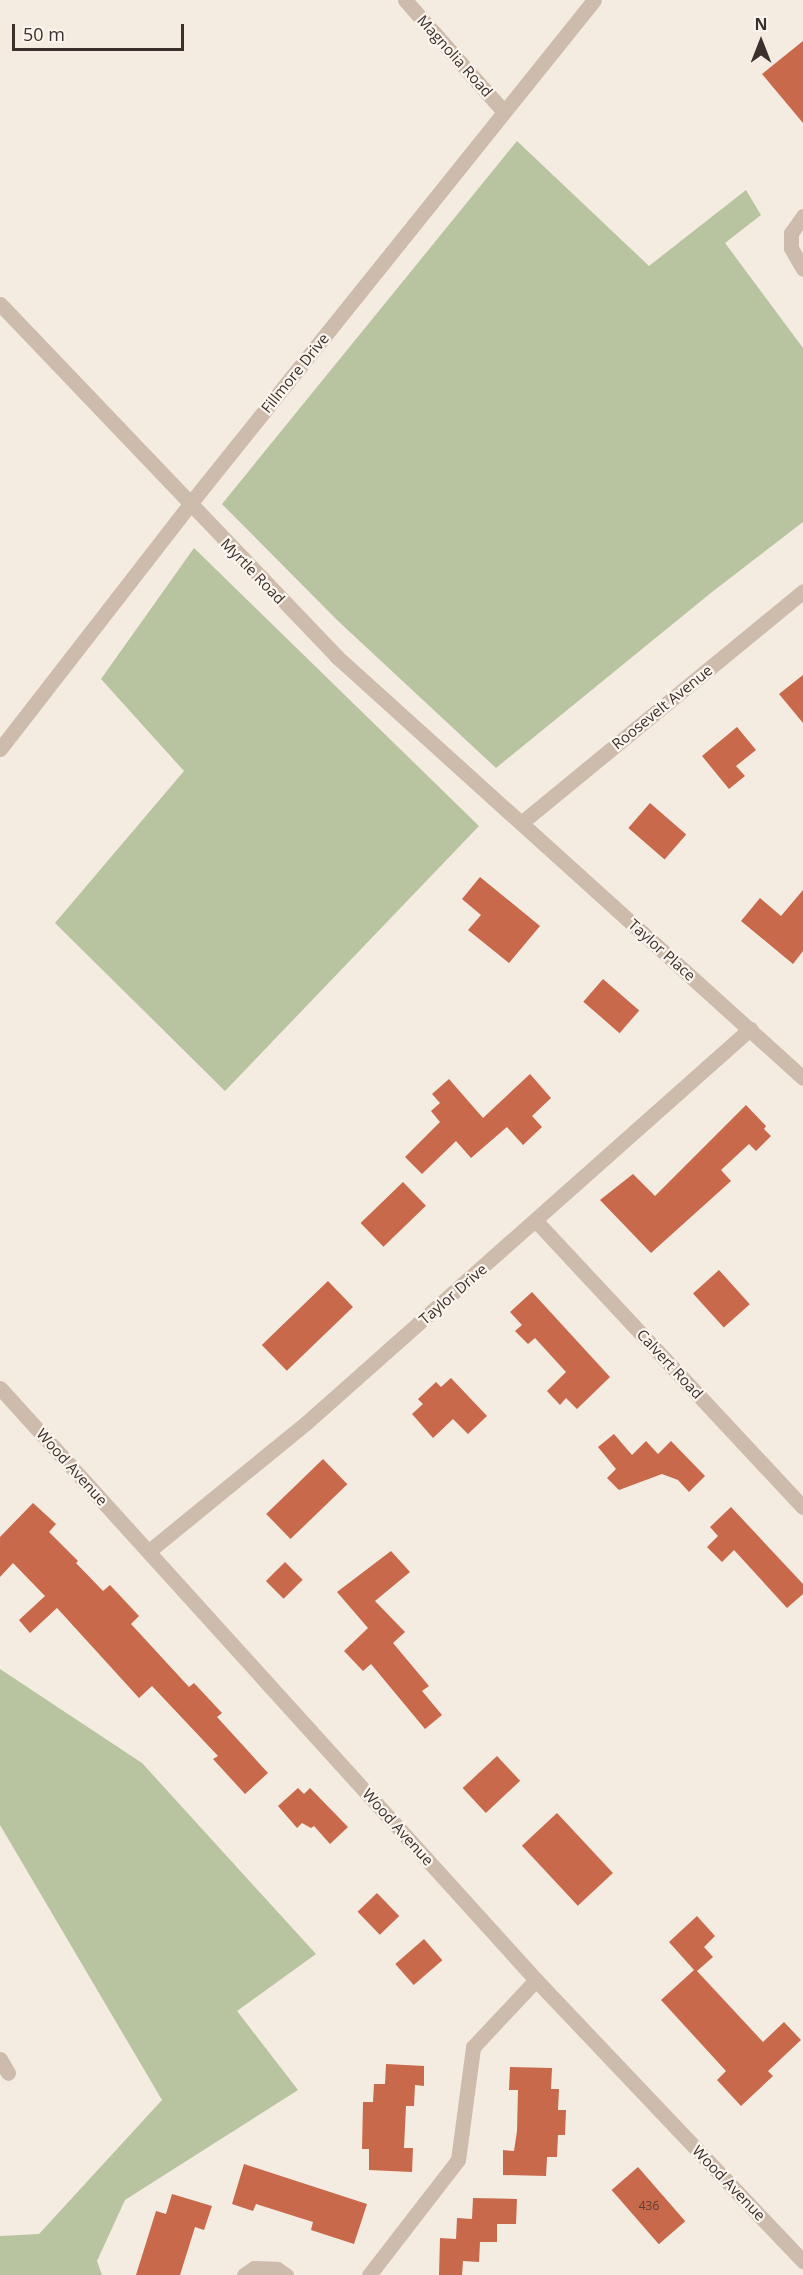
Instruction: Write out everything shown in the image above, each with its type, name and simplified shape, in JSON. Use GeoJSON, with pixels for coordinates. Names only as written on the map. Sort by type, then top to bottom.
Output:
{"type":"FeatureCollection","features":[{"type":"Feature","properties":{"kind":"street","name":"Magnolia Road"},"geometry":{"type":"LineString","coordinates":[[405,0],[504,112]]}},
{"type":"Feature","properties":{"kind":"street","name":"Fillmore Drive"},"geometry":{"type":"LineString","coordinates":[[0,749],[189,505],[594,0]]}},
{"type":"Feature","properties":{"kind":"street"},"geometry":{"type":"LineString","coordinates":[[803,216],[791,233],[791,248],[803,269]]}},
{"type":"Feature","properties":{"kind":"street","name":"Myrtle Road"},"geometry":{"type":"LineString","coordinates":[[0,304],[189,505],[336,656],[521,823]]}},
{"type":"Feature","properties":{"kind":"street","name":"Roosevelt Avenue"},"geometry":{"type":"LineString","coordinates":[[521,823],[803,591]]}},
{"type":"Feature","properties":{"kind":"street","name":"Taylor Place"},"geometry":{"type":"LineString","coordinates":[[521,823],[803,1078]]}},
{"type":"Feature","properties":{"kind":"street","name":"Taylor Drive"},"geometry":{"type":"LineString","coordinates":[[149,1551],[306,1423],[750,1029]]}},
{"type":"Feature","properties":{"kind":"street","name":"Calvert Road"},"geometry":{"type":"LineString","coordinates":[[536,1221],[803,1507]]}},
{"type":"Feature","properties":{"kind":"street","name":"Wood Avenue"},"geometry":{"type":"LineString","coordinates":[[0,1388],[536,1980],[803,2261]]}},
{"type":"Feature","properties":{"kind":"street"},"geometry":{"type":"LineString","coordinates":[[369,2275],[458,2160],[473,2047],[536,1980]]}},
{"type":"Feature","properties":{"kind":"street"},"geometry":{"type":"LineString","coordinates":[[0,2059],[8,2073]]}},
{"type":"Feature","properties":{"kind":"street"},"geometry":{"type":"LineString","coordinates":[[244,2275],[254,2268],[277,2269],[286,2275]]}},
{"type":"Feature","properties":{"kind":"green space"},"geometry":{"type":"Polygon","coordinates":[[[517,141],[649,266],[746,190],[761,215],[725,243],[803,348],[803,522],[712,592],[496,768],[337,620],[222,504],[517,141]]]}},
{"type":"Feature","properties":{"kind":"green space"},"geometry":{"type":"Polygon","coordinates":[[[194,548],[479,826],[225,1091],[55,923],[184,771],[101,679],[194,548]]]}},
{"type":"Feature","properties":{"kind":"green space"},"geometry":{"type":"Polygon","coordinates":[[[0,1669],[142,1763],[316,1954],[237,2011],[298,2090],[125,2200],[97,2261],[102,2275],[0,2275],[0,2236],[39,2234],[162,2100],[0,1825],[0,1669]]]}},
{"type":"Feature","properties":{"kind":"building"},"geometry":{"type":"Polygon","coordinates":[[[803,41],[803,123],[762,74],[803,41]]]}},
{"type":"Feature","properties":{"kind":"building"},"geometry":{"type":"Polygon","coordinates":[[[803,675],[803,723],[779,694],[803,675]]]}},
{"type":"Feature","properties":{"kind":"building"},"geometry":{"type":"Polygon","coordinates":[[[737,727],[756,750],[736,766],[745,776],[729,789],[702,756],[737,727]]]}},
{"type":"Feature","properties":{"kind":"building"},"geometry":{"type":"Polygon","coordinates":[[[650,803],[686,834],[665,859],[628,828],[650,803]]]}},
{"type":"Feature","properties":{"kind":"building"},"geometry":{"type":"Polygon","coordinates":[[[480,877],[540,926],[509,963],[468,930],[481,915],[462,899],[480,877]]]}},
{"type":"Feature","properties":{"kind":"building"},"geometry":{"type":"Polygon","coordinates":[[[803,890],[803,951],[793,964],[741,921],[760,898],[781,916],[803,890]]]}},
{"type":"Feature","properties":{"kind":"building"},"geometry":{"type":"Polygon","coordinates":[[[603,979],[639,1010],[620,1033],[583,1002],[603,979]]]}},
{"type":"Feature","properties":{"kind":"building"},"geometry":{"type":"Polygon","coordinates":[[[530,1074],[551,1098],[532,1116],[542,1127],[523,1145],[507,1127],[471,1158],[456,1141],[422,1174],[405,1157],[440,1122],[431,1111],[440,1103],[432,1094],[449,1079],[483,1118],[530,1074]]]}},
{"type":"Feature","properties":{"kind":"building"},"geometry":{"type":"Polygon","coordinates":[[[746,1105],[766,1126],[764,1129],[771,1136],[756,1151],[749,1144],[721,1170],[731,1181],[651,1253],[600,1200],[633,1174],[655,1196],[746,1105]]]}},
{"type":"Feature","properties":{"kind":"building"},"geometry":{"type":"Polygon","coordinates":[[[403,1182],[426,1206],[383,1247],[361,1223],[403,1182]]]}},
{"type":"Feature","properties":{"kind":"building"},"geometry":{"type":"Polygon","coordinates":[[[719,1270],[750,1304],[724,1328],[693,1293],[719,1270]]]}},
{"type":"Feature","properties":{"kind":"building"},"geometry":{"type":"Polygon","coordinates":[[[328,1281],[353,1307],[287,1371],[262,1345],[328,1281]]]}},
{"type":"Feature","properties":{"kind":"building"},"geometry":{"type":"Polygon","coordinates":[[[532,1292],[610,1377],[577,1409],[566,1398],[560,1405],[547,1391],[566,1372],[535,1338],[528,1344],[515,1331],[522,1325],[510,1312],[532,1292]]]}},
{"type":"Feature","properties":{"kind":"building"},"geometry":{"type":"Polygon","coordinates":[[[451,1378],[487,1416],[468,1434],[453,1419],[433,1438],[412,1414],[423,1404],[418,1399],[436,1382],[441,1387],[451,1378]]]}},
{"type":"Feature","properties":{"kind":"building"},"geometry":{"type":"Polygon","coordinates":[[[614,1434],[632,1455],[646,1441],[658,1454],[671,1441],[705,1476],[689,1492],[678,1480],[662,1474],[619,1490],[607,1478],[616,1469],[598,1447],[614,1434]]]}},
{"type":"Feature","properties":{"kind":"building"},"geometry":{"type":"Polygon","coordinates":[[[323,1459],[347,1484],[290,1539],[266,1514],[323,1459]]]}},
{"type":"Feature","properties":{"kind":"building"},"geometry":{"type":"Polygon","coordinates":[[[33,1503],[56,1524],[49,1532],[78,1561],[76,1563],[103,1591],[110,1585],[139,1616],[131,1624],[189,1687],[194,1683],[222,1713],[217,1717],[268,1773],[245,1794],[213,1759],[218,1756],[152,1686],[139,1698],[57,1608],[30,1633],[19,1620],[45,1596],[13,1563],[0,1577],[0,1537],[33,1503]]]}},
{"type":"Feature","properties":{"kind":"building"},"geometry":{"type":"Polygon","coordinates":[[[731,1507],[803,1584],[803,1594],[787,1608],[734,1550],[722,1562],[707,1547],[718,1536],[710,1527],[731,1507]]]}},
{"type":"Feature","properties":{"kind":"building"},"geometry":{"type":"Polygon","coordinates":[[[391,1551],[410,1572],[375,1601],[405,1632],[393,1643],[429,1686],[422,1691],[442,1715],[425,1729],[371,1664],[363,1671],[344,1651],[368,1628],[337,1592],[391,1551]]]}},
{"type":"Feature","properties":{"kind":"building"},"geometry":{"type":"Polygon","coordinates":[[[285,1562],[303,1580],[284,1599],[266,1581],[285,1562]]]}},
{"type":"Feature","properties":{"kind":"building"},"geometry":{"type":"Polygon","coordinates":[[[497,1756],[520,1781],[486,1813],[463,1788],[497,1756]]]}},
{"type":"Feature","properties":{"kind":"building"},"geometry":{"type":"Polygon","coordinates":[[[298,1788],[304,1794],[310,1788],[348,1827],[330,1844],[314,1826],[311,1828],[302,1823],[297,1828],[278,1806],[298,1788]]]}},
{"type":"Feature","properties":{"kind":"building"},"geometry":{"type":"Polygon","coordinates":[[[557,1813],[613,1873],[578,1906],[522,1846],[557,1813]]]}},
{"type":"Feature","properties":{"kind":"building"},"geometry":{"type":"Polygon","coordinates":[[[377,1893],[399,1916],[380,1935],[358,1912],[377,1893]]]}},
{"type":"Feature","properties":{"kind":"building"},"geometry":{"type":"Polygon","coordinates":[[[697,1916],[715,1936],[704,1947],[713,1957],[697,1971],[763,2042],[784,2022],[801,2040],[768,2071],[773,2076],[741,2106],[717,2080],[726,2071],[661,2000],[694,1970],[669,1942],[697,1916]]]}},
{"type":"Feature","properties":{"kind":"building"},"geometry":{"type":"Polygon","coordinates":[[[424,1939],[442,1960],[414,1985],[395,1964],[424,1939]]]}},
{"type":"Feature","properties":{"kind":"building"},"geometry":{"type":"Polygon","coordinates":[[[386,2064],[424,2066],[424,2086],[415,2085],[414,2106],[406,2106],[404,2148],[413,2148],[412,2172],[369,2170],[369,2149],[362,2149],[363,2102],[373,2102],[374,2084],[385,2084],[386,2064]]]}},
{"type":"Feature","properties":{"kind":"building"},"geometry":{"type":"Polygon","coordinates":[[[510,2067],[552,2068],[551,2089],[559,2089],[558,2110],[566,2110],[565,2135],[558,2135],[557,2157],[547,2157],[546,2176],[503,2175],[503,2150],[514,2151],[517,2131],[518,2090],[509,2090],[510,2067]]]}},
{"type":"Feature","properties":{"kind":"building"},"geometry":{"type":"Polygon","coordinates":[[[244,2164],[367,2204],[354,2244],[311,2230],[313,2222],[256,2204],[253,2211],[232,2204],[244,2164]]]}},
{"type":"Feature","properties":{"kind":"building"},"geometry":{"type":"Polygon","coordinates":[[[638,2167],[685,2221],[659,2244],[612,2190],[638,2167]]]}},
{"type":"Feature","properties":{"kind":"building"},"geometry":{"type":"Polygon","coordinates":[[[172,2194],[212,2206],[204,2230],[195,2227],[180,2275],[136,2275],[156,2211],[166,2214],[172,2194]]]}},
{"type":"Feature","properties":{"kind":"building"},"geometry":{"type":"Polygon","coordinates":[[[473,2198],[517,2199],[516,2224],[497,2224],[497,2242],[480,2242],[479,2262],[463,2261],[462,2275],[439,2275],[440,2238],[456,2239],[457,2218],[472,2219],[473,2198]]]}}]}
